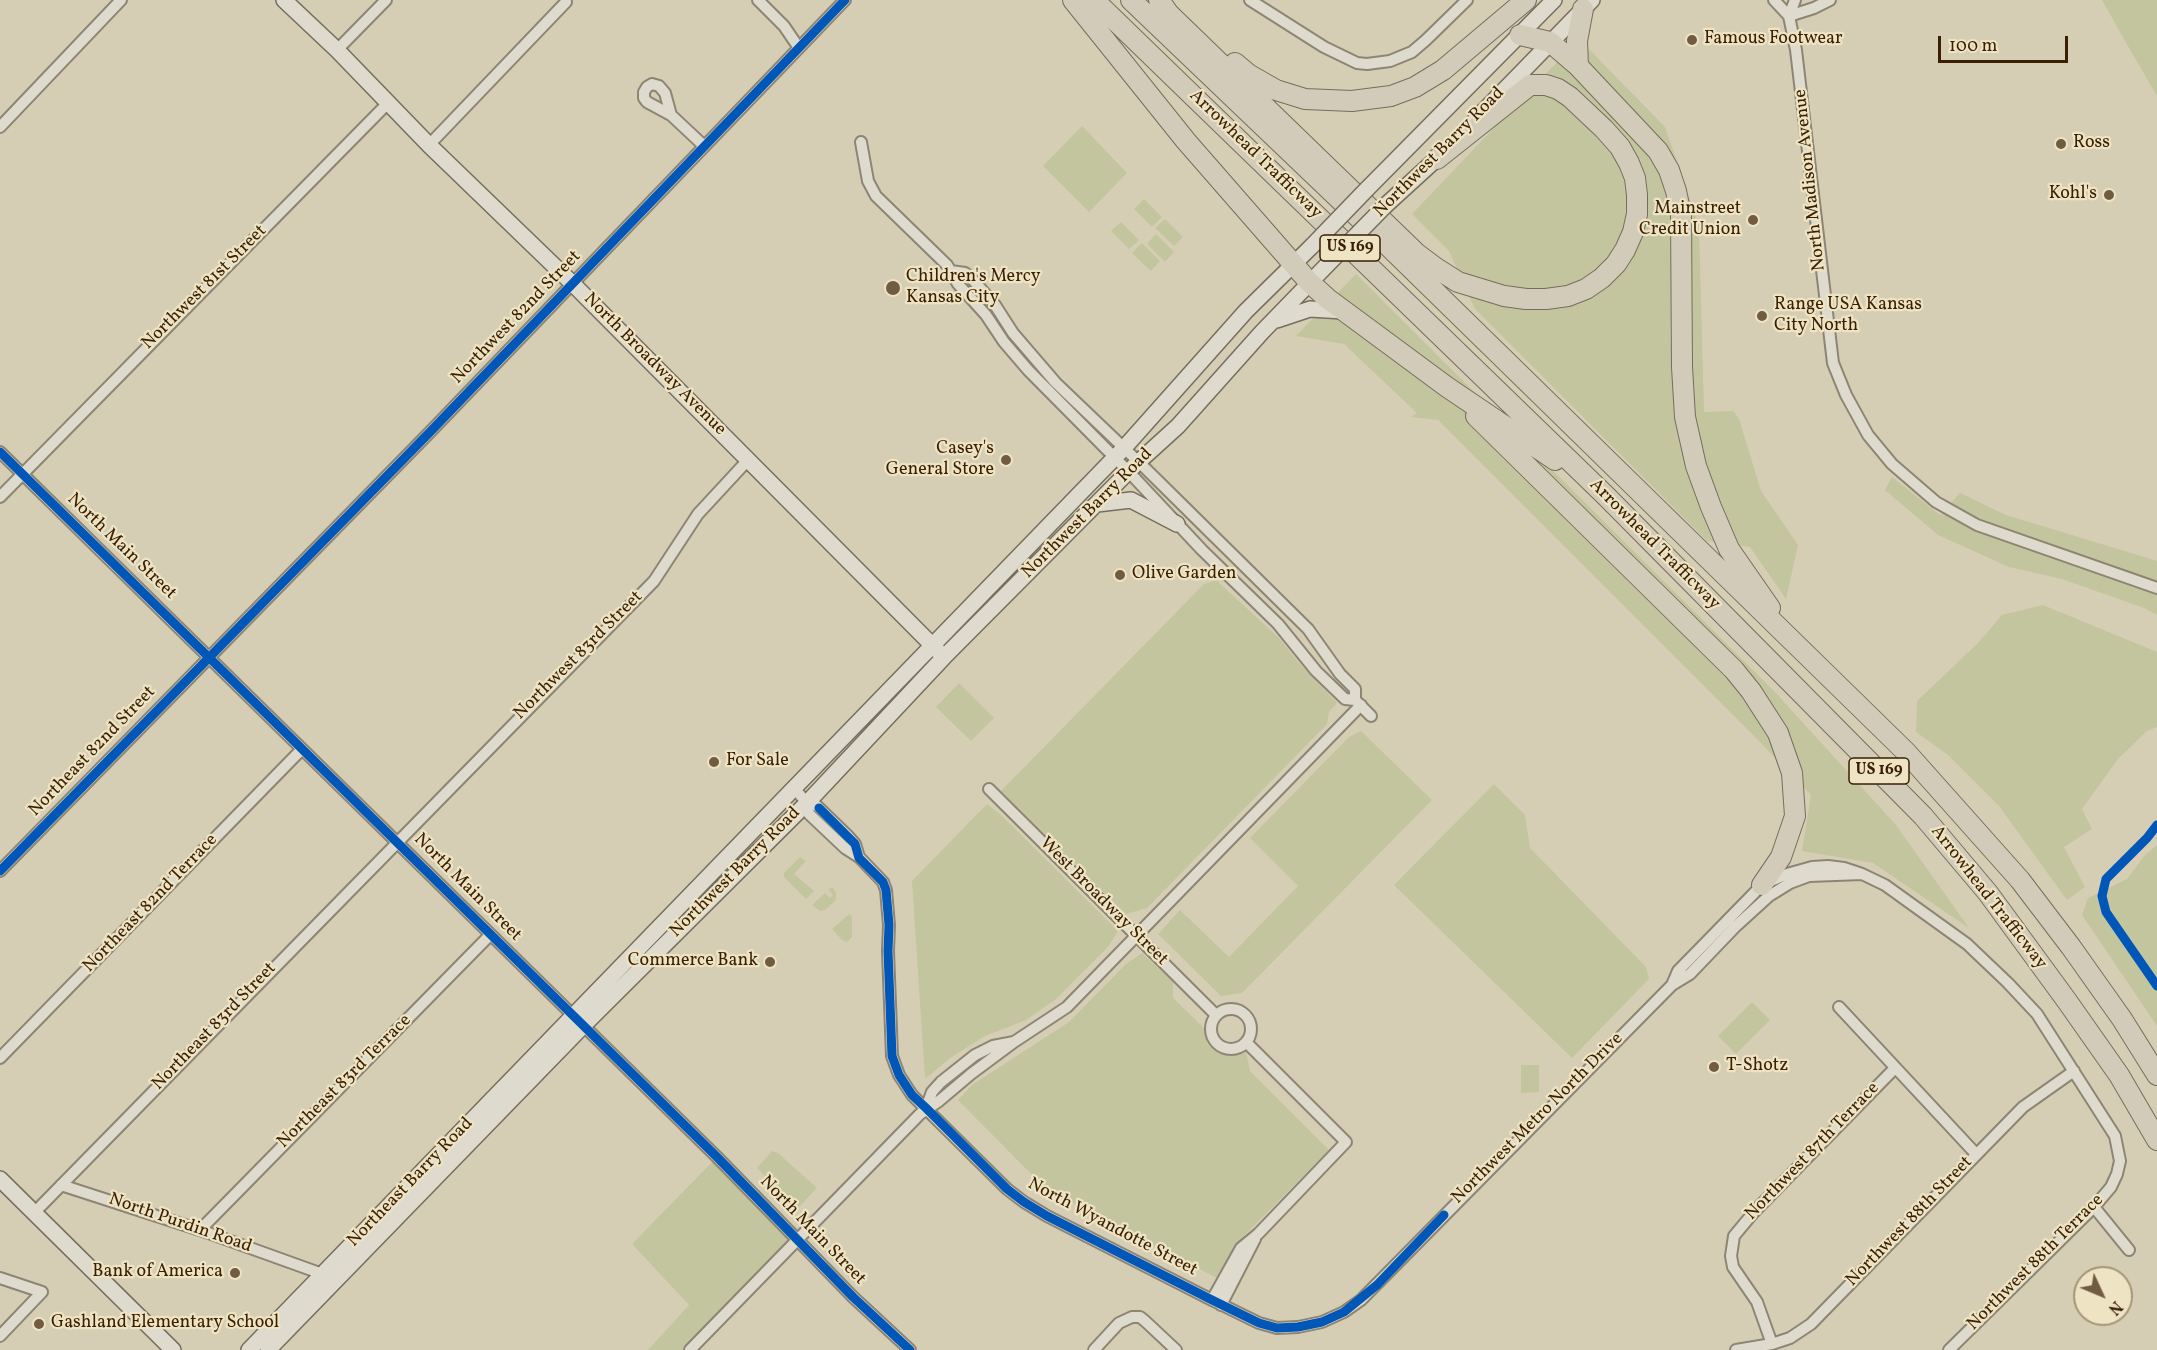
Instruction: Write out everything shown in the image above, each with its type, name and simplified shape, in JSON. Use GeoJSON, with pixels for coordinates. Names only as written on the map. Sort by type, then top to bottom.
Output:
{"type":"FeatureCollection","features":[{"type":"Feature","properties":{"kind":"highway"},"geometry":{"type":"LineString","coordinates":[[1073,0],[1186,141],[1309,282],[1344,311],[1447,387],[1497,418],[1606,496]]}},
{"type":"Feature","properties":{"kind":"highway","name":"Arrowhead Trafficway"},"geometry":{"type":"LineString","coordinates":[[1094,0],[1606,496],[1923,816],[1988,893],[2060,992],[2119,1075],[2157,1140]]}},
{"type":"Feature","properties":{"kind":"highway","name":"Arrowhead Trafficway"},"geometry":{"type":"LineString","coordinates":[[1131,0],[1906,752],[2020,880],[2122,1019],[2157,1075]]}},
{"type":"Feature","properties":{"kind":"highway"},"geometry":{"type":"LineString","coordinates":[[1160,1],[1174,9],[1248,74],[1276,90],[1305,99],[1327,101],[1374,99],[1391,96],[1415,87],[1443,70],[1526,0]]}},
{"type":"Feature","properties":{"kind":"highway"},"geometry":{"type":"LineString","coordinates":[[1160,1],[1169,14],[1416,252],[1458,282],[1504,296],[1526,299],[1568,296],[1586,289],[1602,278],[1616,264],[1633,232],[1637,214],[1637,195],[1635,178],[1629,163],[1620,147],[1604,129],[1570,97],[1558,89],[1546,85],[1530,85],[1437,159]]}},
{"type":"Feature","properties":{"kind":"highway"},"geometry":{"type":"LineString","coordinates":[[1578,66],[1576,42],[1588,4]]}},
{"type":"Feature","properties":{"kind":"highway"},"geometry":{"type":"LineString","coordinates":[[1520,35],[1550,42],[1578,66],[1658,151],[1669,170],[1681,215],[1682,367],[1685,417],[1695,466],[1729,549],[1798,647]]}},
{"type":"Feature","properties":{"kind":"highway"},"geometry":{"type":"LineString","coordinates":[[1447,387],[1734,670],[1751,691],[1778,733],[1792,772],[1795,816],[1790,836],[1765,890]]}},
{"type":"Feature","properties":{"kind":"main road","name":"North Broadway Avenue"},"geometry":{"type":"LineString","coordinates":[[284,0],[573,284],[944,657]]}},
{"type":"Feature","properties":{"kind":"main road","name":"Northwest Barry Road"},"geometry":{"type":"LineString","coordinates":[[578,1021],[794,788],[932,646],[1125,460],[1254,303],[1554,0]]}},
{"type":"Feature","properties":{"kind":"main road","name":"Northwest Barry Road"},"geometry":{"type":"LineString","coordinates":[[578,1021],[807,802],[944,657],[1097,504],[1125,460],[1178,426],[1309,282],[1386,205],[1437,159],[1588,4]]}},
{"type":"Feature","properties":{"kind":"main road"},"geometry":{"type":"LineString","coordinates":[[1271,322],[1298,311],[1310,309],[1344,311]]}},
{"type":"Feature","properties":{"kind":"main road"},"geometry":{"type":"LineString","coordinates":[[1063,539],[1071,521],[1125,460]]}},
{"type":"Feature","properties":{"kind":"main road"},"geometry":{"type":"LineString","coordinates":[[1097,504],[1131,500],[1177,524]]}},
{"type":"Feature","properties":{"kind":"main road","name":"Northeast Barry Road"},"geometry":{"type":"LineString","coordinates":[[249,1350],[312,1294],[578,1021]]}},
{"type":"Feature","properties":{"kind":"main road"},"geometry":{"type":"LineString","coordinates":[[0,1179],[173,1350]]}},
{"type":"Feature","properties":{"kind":"main road","name":"Northeast Barry Road"},"geometry":{"type":"LineString","coordinates":[[268,1350],[312,1294]]}},
{"type":"Feature","properties":{"kind":"street"},"geometry":{"type":"LineString","coordinates":[[0,127],[122,0]]}},
{"type":"Feature","properties":{"kind":"street"},"geometry":{"type":"LineString","coordinates":[[337,50],[386,0]]}},
{"type":"Feature","properties":{"kind":"street"},"geometry":{"type":"LineString","coordinates":[[758,0],[784,26],[799,48]]}},
{"type":"Feature","properties":{"kind":"street","name":"Northwest 82nd Street"},"geometry":{"type":"LineString","coordinates":[[209,656],[573,284],[703,145],[844,0]]}},
{"type":"Feature","properties":{"kind":"street"},"geometry":{"type":"LineString","coordinates":[[1250,0],[1324,47],[1357,63],[1367,64],[1390,61],[1412,52],[1467,0]]}},
{"type":"Feature","properties":{"kind":"street"},"geometry":{"type":"LineString","coordinates":[[1774,0],[1789,16]]}},
{"type":"Feature","properties":{"kind":"street"},"geometry":{"type":"LineString","coordinates":[[1789,16],[1795,0]]}},
{"type":"Feature","properties":{"kind":"street"},"geometry":{"type":"LineString","coordinates":[[1789,16],[1830,0]]}},
{"type":"Feature","properties":{"kind":"street"},"geometry":{"type":"LineString","coordinates":[[429,145],[566,2]]}},
{"type":"Feature","properties":{"kind":"street","name":"North Madison Avenue"},"geometry":{"type":"LineString","coordinates":[[1789,16],[1796,50],[1833,363],[1846,395],[1868,435],[1892,464],[1936,502],[1977,525],[2157,588]]}},
{"type":"Feature","properties":{"kind":"street","name":"Northwest 81st Street"},"geometry":{"type":"LineString","coordinates":[[0,497],[388,103]]}},
{"type":"Feature","properties":{"kind":"street"},"geometry":{"type":"LineString","coordinates":[[671,115],[703,145]]}},
{"type":"Feature","properties":{"kind":"street"},"geometry":{"type":"LineString","coordinates":[[861,142],[867,181],[876,196],[951,271],[965,273],[975,281],[1039,365],[1125,460],[1177,524],[1278,624],[1345,699],[1358,703],[1371,716]]}},
{"type":"Feature","properties":{"kind":"street","name":"North Main Street"},"geometry":{"type":"LineString","coordinates":[[0,452],[578,1021],[797,1238],[853,1297],[910,1350]]}},
{"type":"Feature","properties":{"kind":"street","name":"Northwest 83rd Street"},"geometry":{"type":"LineString","coordinates":[[396,841],[654,581],[698,514],[748,460]]}},
{"type":"Feature","properties":{"kind":"street"},"geometry":{"type":"LineString","coordinates":[[1125,460],[1226,547],[1308,629],[1340,674],[1355,689],[1358,703]]}},
{"type":"Feature","properties":{"kind":"street","name":"Northeast 82nd Street"},"geometry":{"type":"LineString","coordinates":[[0,871],[209,656]]}},
{"type":"Feature","properties":{"kind":"street"},"geometry":{"type":"LineString","coordinates":[[690,1350],[926,1108],[939,1101],[970,1074],[1014,1042],[1067,1008],[1358,703]]}},
{"type":"Feature","properties":{"kind":"street","name":"Northeast 82nd Terrace"},"geometry":{"type":"LineString","coordinates":[[0,1058],[302,749]]}},
{"type":"Feature","properties":{"kind":"street","name":"North Wyandotte Street"},"geometry":{"type":"LineString","coordinates":[[794,788],[807,802],[809,814],[845,848],[859,856],[883,882],[886,890],[889,925],[892,1056],[898,1075],[912,1095],[1007,1189],[1047,1216],[1259,1323],[1277,1328],[1322,1322]]}},
{"type":"Feature","properties":{"kind":"street","name":"West Broadway Street"},"geometry":{"type":"LineString","coordinates":[[989,789],[1216,1015]]}},
{"type":"Feature","properties":{"kind":"street","name":"Northeast 83rd Street"},"geometry":{"type":"LineString","coordinates":[[33,1214],[396,841]]}},
{"type":"Feature","properties":{"kind":"street"},"geometry":{"type":"LineString","coordinates":[[1765,890],[1787,874],[1812,867],[1844,868],[1885,885],[1967,944],[2008,983],[2037,1014],[2074,1071]]}},
{"type":"Feature","properties":{"kind":"street","name":"Northwest Metro North Drive"},"geometry":{"type":"LineString","coordinates":[[1322,1322],[1344,1312],[1377,1285],[1672,985],[1678,971],[1765,890]]}},
{"type":"Feature","properties":{"kind":"street","name":"Northeast 83rd Terrace"},"geometry":{"type":"LineString","coordinates":[[200,1230],[490,935]]}},
{"type":"Feature","properties":{"kind":"street"},"geometry":{"type":"LineString","coordinates":[[1839,1007],[1976,1154]]}},
{"type":"Feature","properties":{"kind":"street"},"geometry":{"type":"LineString","coordinates":[[1228,1009],[1238,1010],[1245,1015],[1251,1026],[1246,1042],[1232,1049],[1217,1044],[1211,1030],[1216,1015],[1228,1009]]}},
{"type":"Feature","properties":{"kind":"street"},"geometry":{"type":"LineString","coordinates":[[1217,1302],[1241,1248],[1258,1234],[1346,1142],[1246,1042]]}},
{"type":"Feature","properties":{"kind":"street","name":"Northwest 87th Terrace"},"geometry":{"type":"LineString","coordinates":[[1772,1344],[1757,1302],[1733,1267],[1731,1246],[1739,1228],[1895,1068]]}},
{"type":"Feature","properties":{"kind":"street","name":"Northwest 88th Street"},"geometry":{"type":"LineString","coordinates":[[1736,1350],[1772,1344],[1790,1338],[1811,1324],[2023,1107],[2074,1071]]}},
{"type":"Feature","properties":{"kind":"street","name":"Northwest 88th Terrace"},"geometry":{"type":"LineString","coordinates":[[1949,1350],[2094,1207],[2111,1186],[2117,1174],[2120,1161],[2115,1136],[2074,1071]]}},
{"type":"Feature","properties":{"kind":"street","name":"North Purdin Road"},"geometry":{"type":"LineString","coordinates":[[61,1185],[200,1230],[329,1276]]}},
{"type":"Feature","properties":{"kind":"street"},"geometry":{"type":"LineString","coordinates":[[2094,1207],[2129,1250]]}},
{"type":"Feature","properties":{"kind":"street"},"geometry":{"type":"LineString","coordinates":[[298,1265],[312,1294]]}},
{"type":"Feature","properties":{"kind":"street"},"geometry":{"type":"LineString","coordinates":[[0,1278],[42,1292],[0,1336]]}},
{"type":"Feature","properties":{"kind":"street"},"geometry":{"type":"LineString","coordinates":[[1094,1350],[1119,1323],[1132,1317],[1140,1317],[1176,1350]]}},
{"type":"Feature","properties":{"kind":"green space"},"geometry":{"type":"Polygon","coordinates":[[[2102,0],[2157,0],[2157,96],[2125,41],[2102,0]]]}},
{"type":"Feature","properties":{"kind":"green space"},"geometry":{"type":"Polygon","coordinates":[[[1579,39],[1665,127],[1699,226],[1704,412],[1733,411],[1739,419],[1761,491],[1798,545],[1786,599],[1750,547],[1707,541],[1475,309],[1449,251],[1412,214],[1579,39]]]}},
{"type":"Feature","properties":{"kind":"green space"},"geometry":{"type":"Polygon","coordinates":[[[1082,126],[1127,173],[1089,212],[1043,166],[1082,126]]]}},
{"type":"Feature","properties":{"kind":"green space"},"geometry":{"type":"Polygon","coordinates":[[[1144,199],[1162,217],[1152,227],[1134,209],[1144,199]]]}},
{"type":"Feature","properties":{"kind":"green space"},"geometry":{"type":"Polygon","coordinates":[[[1165,219],[1183,237],[1174,246],[1155,228],[1165,219]]]}},
{"type":"Feature","properties":{"kind":"green space"},"geometry":{"type":"Polygon","coordinates":[[[1121,222],[1139,240],[1129,249],[1111,231],[1121,222]]]}},
{"type":"Feature","properties":{"kind":"green space"},"geometry":{"type":"Polygon","coordinates":[[[1156,234],[1174,252],[1165,262],[1147,244],[1156,234]]]}},
{"type":"Feature","properties":{"kind":"green space"},"geometry":{"type":"Polygon","coordinates":[[[1142,243],[1160,261],[1151,271],[1132,253],[1142,243]]]}},
{"type":"Feature","properties":{"kind":"green space"},"geometry":{"type":"Polygon","coordinates":[[[1356,274],[1774,691],[1896,825],[1969,928],[1873,863],[1802,851],[1811,795],[1759,741],[1438,420],[1411,417],[1417,413],[1344,344],[1296,336],[1356,274]]]}},
{"type":"Feature","properties":{"kind":"green space"},"geometry":{"type":"Polygon","coordinates":[[[1892,477],[1940,515],[1960,493],[2006,515],[2157,561],[2157,615],[2144,608],[2062,579],[2009,567],[1938,535],[1885,490],[1892,477]]]}},
{"type":"Feature","properties":{"kind":"green space"},"geometry":{"type":"Polygon","coordinates":[[[1216,580],[1279,638],[1298,662],[1337,703],[1329,712],[1327,724],[1147,908],[1126,914],[1001,791],[1204,584],[1216,580]]]}},
{"type":"Feature","properties":{"kind":"green space"},"geometry":{"type":"Polygon","coordinates":[[[2043,605],[2157,652],[2157,727],[2147,731],[2118,759],[2082,809],[2092,829],[2064,847],[2085,887],[2067,900],[1999,806],[1948,755],[1916,732],[1917,701],[1978,643],[2002,615],[2043,605]]]}},
{"type":"Feature","properties":{"kind":"green space"},"geometry":{"type":"Polygon","coordinates":[[[959,683],[994,718],[971,741],[936,707],[959,683]]]}},
{"type":"Feature","properties":{"kind":"green space"},"geometry":{"type":"Polygon","coordinates":[[[1361,731],[1432,800],[1242,993],[1221,996],[1158,934],[1180,910],[1229,957],[1298,886],[1250,838],[1349,737],[1361,731]]]}},
{"type":"Feature","properties":{"kind":"green space"},"geometry":{"type":"Polygon","coordinates":[[[1494,784],[1525,815],[1530,848],[1646,967],[1649,979],[1572,1058],[1394,885],[1494,784]]]}},
{"type":"Feature","properties":{"kind":"green space"},"geometry":{"type":"Polygon","coordinates":[[[987,804],[1001,815],[1118,931],[1108,947],[1056,999],[1026,1020],[985,1036],[950,1058],[925,1079],[912,881],[987,804]]]}},
{"type":"Feature","properties":{"kind":"green space"},"geometry":{"type":"Polygon","coordinates":[[[2157,845],[2157,1026],[2082,915],[2088,898],[2127,879],[2145,855],[2157,845]]]}},
{"type":"Feature","properties":{"kind":"green space"},"geometry":{"type":"Polygon","coordinates":[[[800,857],[806,861],[794,874],[814,891],[806,899],[784,877],[784,873],[800,857]]]}},
{"type":"Feature","properties":{"kind":"green space"},"geometry":{"type":"Polygon","coordinates":[[[832,887],[836,892],[836,900],[825,910],[820,911],[812,905],[825,893],[830,898],[833,895],[828,890],[832,887]]]}},
{"type":"Feature","properties":{"kind":"green space"},"geometry":{"type":"Polygon","coordinates":[[[849,914],[852,916],[852,937],[847,942],[832,929],[849,914]]]}},
{"type":"Feature","properties":{"kind":"green space"},"geometry":{"type":"Polygon","coordinates":[[[1142,953],[1173,982],[1173,998],[1204,1028],[1208,1045],[1226,1055],[1246,1052],[1250,1071],[1329,1150],[1241,1239],[1217,1278],[1044,1187],[958,1100],[972,1085],[1069,1022],[1126,964],[1142,953]]]}},
{"type":"Feature","properties":{"kind":"green space"},"geometry":{"type":"Polygon","coordinates":[[[1752,1002],[1770,1020],[1736,1054],[1718,1036],[1752,1002]]]}},
{"type":"Feature","properties":{"kind":"green space"},"geometry":{"type":"Polygon","coordinates":[[[1521,1065],[1539,1065],[1539,1092],[1521,1093],[1521,1065]]]}},
{"type":"Feature","properties":{"kind":"green space"},"geometry":{"type":"Polygon","coordinates":[[[772,1151],[778,1153],[817,1188],[798,1208],[757,1168],[772,1151]]]}},
{"type":"Feature","properties":{"kind":"green space"},"geometry":{"type":"Polygon","coordinates":[[[717,1157],[797,1238],[689,1350],[648,1350],[689,1305],[632,1244],[717,1157]]]}},
{"type":"Feature","properties":{"kind":"cycle path"},"geometry":{"type":"LineString","coordinates":[[0,871],[431,431],[845,0]]}},
{"type":"Feature","properties":{"kind":"cycle path"},"geometry":{"type":"LineString","coordinates":[[0,452],[717,1157],[853,1297],[910,1350]]}},
{"type":"Feature","properties":{"kind":"cycle path"},"geometry":{"type":"LineString","coordinates":[[819,808],[855,844],[859,858],[883,882],[886,890],[892,1056],[899,1075],[912,1095],[1007,1189],[1024,1202],[1212,1300],[1259,1323],[1277,1328],[1322,1322],[1344,1312],[1377,1285],[1444,1215]]}},
{"type":"Feature","properties":{"kind":"cycle path"},"geometry":{"type":"LineString","coordinates":[[2157,825],[2106,879],[2102,896],[2106,912],[2157,986]]}},
{"type":"Feature","properties":{"kind":"place","name":"Famous Footwear"},"geometry":{"type":"Point","coordinates":[1692,40]}},
{"type":"Feature","properties":{"kind":"place","name":"Ross"},"geometry":{"type":"Point","coordinates":[2061,144]}},
{"type":"Feature","properties":{"kind":"place","name":"Kohl's"},"geometry":{"type":"Point","coordinates":[2109,195]}},
{"type":"Feature","properties":{"kind":"place","name":"Mainstreet Credit Union"},"geometry":{"type":"Point","coordinates":[1753,220]}},
{"type":"Feature","properties":{"kind":"place","name":"Children's Mercy Kansas City"},"geometry":{"type":"Point","coordinates":[893,288]}},
{"type":"Feature","properties":{"kind":"place","name":"Range USA Kansas City North"},"geometry":{"type":"Point","coordinates":[1762,316]}},
{"type":"Feature","properties":{"kind":"place","name":"Casey's General Store"},"geometry":{"type":"Point","coordinates":[1006,460]}},
{"type":"Feature","properties":{"kind":"place","name":"Olive Garden"},"geometry":{"type":"Point","coordinates":[1120,575]}},
{"type":"Feature","properties":{"kind":"place","name":"For Sale"},"geometry":{"type":"Point","coordinates":[714,762]}},
{"type":"Feature","properties":{"kind":"place","name":"Commerce Bank"},"geometry":{"type":"Point","coordinates":[770,962]}},
{"type":"Feature","properties":{"kind":"place","name":"T-Shotz"},"geometry":{"type":"Point","coordinates":[1714,1067]}},
{"type":"Feature","properties":{"kind":"place","name":"Bank of America"},"geometry":{"type":"Point","coordinates":[235,1273]}},
{"type":"Feature","properties":{"kind":"place","name":"Gashland Elementary School"},"geometry":{"type":"Point","coordinates":[39,1324]}}]}
